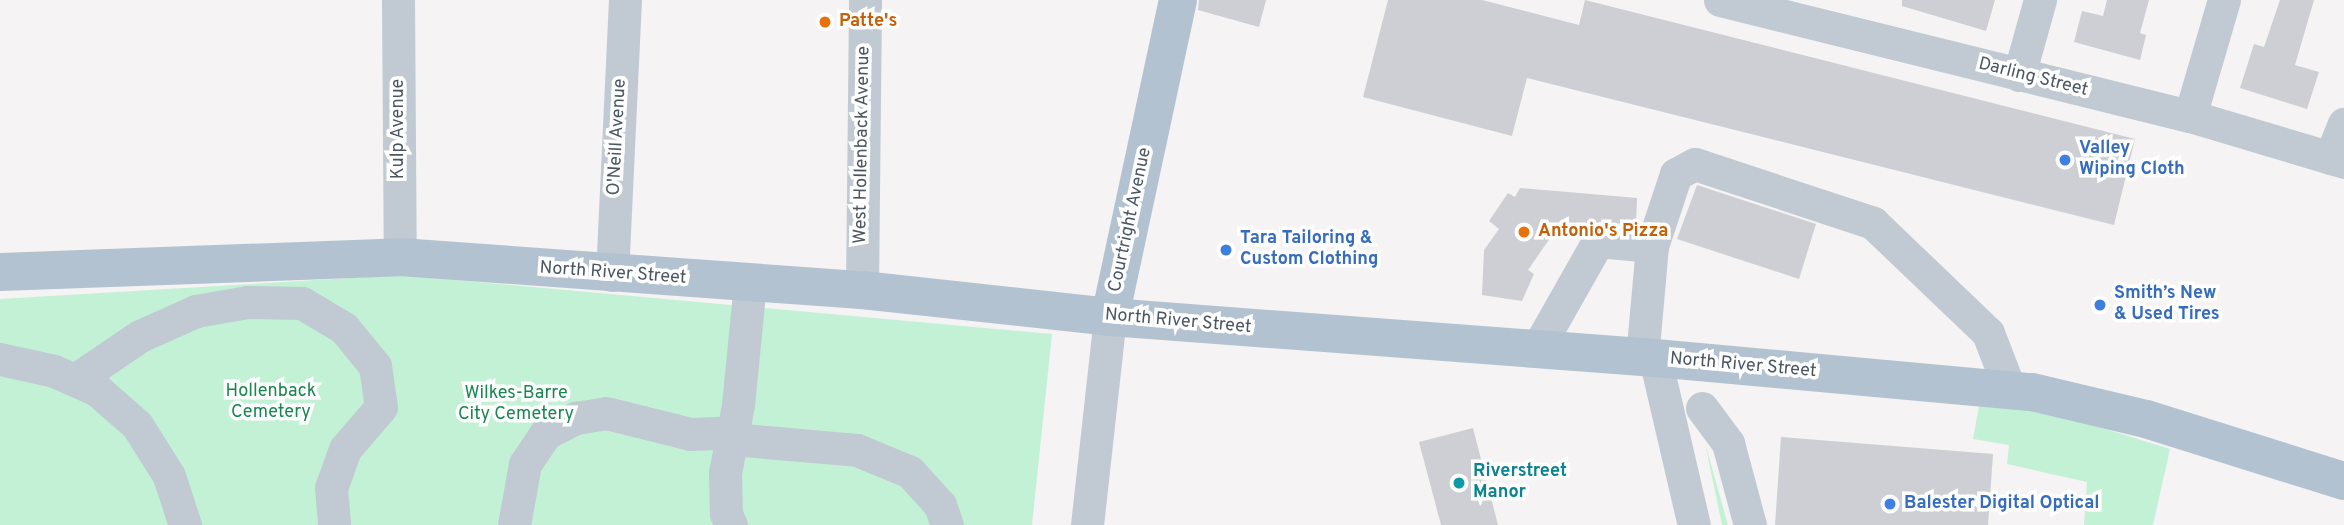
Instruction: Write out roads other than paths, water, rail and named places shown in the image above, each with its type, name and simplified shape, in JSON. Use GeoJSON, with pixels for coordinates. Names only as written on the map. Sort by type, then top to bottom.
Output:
{"type":"FeatureCollection","features":[{"type":"Feature","properties":{"kind":"main road","name":"Courtright Avenue"},"geometry":{"type":"LineString","coordinates":[[1110,317],[1178,0]]}},
{"type":"Feature","properties":{"kind":"main road","name":"North River Street"},"geometry":{"type":"LineString","coordinates":[[0,272],[400,257],[612,275],[862,289],[1110,317],[1648,357],[2010,390],[2146,419],[2344,481]]}},
{"type":"Feature","properties":{"kind":"street","name":"Kulp Avenue"},"geometry":{"type":"LineString","coordinates":[[398,0],[400,257]]}},
{"type":"Feature","properties":{"kind":"street","name":"O'Neill Avenue"},"geometry":{"type":"LineString","coordinates":[[612,275],[625,0]]}},
{"type":"Feature","properties":{"kind":"street","name":"West Hollenback Avenue"},"geometry":{"type":"LineString","coordinates":[[862,289],[865,0]]}},
{"type":"Feature","properties":{"kind":"street","name":"Darling Street"},"geometry":{"type":"LineString","coordinates":[[1720,0],[2190,117],[2337,160]]}},
{"type":"Feature","properties":{"kind":"street"},"geometry":{"type":"LineString","coordinates":[[2019,75],[2040,0]]}},
{"type":"Feature","properties":{"kind":"street"},"geometry":{"type":"LineString","coordinates":[[2190,117],[2224,0]]}},
{"type":"Feature","properties":{"kind":"street"},"geometry":{"type":"LineString","coordinates":[[2337,160],[2344,124]]}},
{"type":"Feature","properties":{"kind":"street"},"geometry":{"type":"LineString","coordinates":[[1694,525],[1669,419],[1648,357],[1652,246],[1676,174],[1695,164],[1873,223],[1987,333],[2010,390]]}},
{"type":"Feature","properties":{"kind":"street"},"geometry":{"type":"LineString","coordinates":[[1537,349],[1598,241],[1652,246]]}},
{"type":"Feature","properties":{"kind":"street"},"geometry":{"type":"LineString","coordinates":[[731,525],[726,514],[725,473],[732,439],[750,283]]}},
{"type":"Feature","properties":{"kind":"street"},"geometry":{"type":"LineString","coordinates":[[75,380],[140,335],[196,311],[247,302],[302,303],[344,328],[375,366],[380,407],[345,449],[331,488],[334,525]]}},
{"type":"Feature","properties":{"kind":"street","name":"Courtright Avenue"},"geometry":{"type":"LineString","coordinates":[[1087,525],[1110,317]]}},
{"type":"Feature","properties":{"kind":"street"},"geometry":{"type":"LineString","coordinates":[[0,359],[75,380],[97,390],[137,425],[169,476],[186,525]]}},
{"type":"Feature","properties":{"kind":"street"},"geometry":{"type":"LineString","coordinates":[[1669,419],[1702,408],[1716,386],[1713,363]]}},
{"type":"Feature","properties":{"kind":"street"},"geometry":{"type":"LineString","coordinates":[[1702,408],[1728,443],[1750,525]]}},
{"type":"Feature","properties":{"kind":"street"},"geometry":{"type":"LineString","coordinates":[[514,525],[514,502],[525,464],[546,433],[576,418],[606,414],[650,428],[718,433],[732,439],[857,450],[910,472],[940,505],[947,525]]}},
{"type":"Feature","properties":{"kind":"place","name":"Patte's"},"geometry":{"type":"Point","coordinates":[825,22]}},
{"type":"Feature","properties":{"kind":"place","name":"Valley Wiping Cloth"},"geometry":{"type":"Point","coordinates":[2065,160]}},
{"type":"Feature","properties":{"kind":"place","name":"Antonio's Pizza"},"geometry":{"type":"Point","coordinates":[1524,232]}},
{"type":"Feature","properties":{"kind":"place","name":"Tara Tailoring & Custom Clothing"},"geometry":{"type":"Point","coordinates":[1226,250]}},
{"type":"Feature","properties":{"kind":"place","name":"Smith’s New & Used Tires"},"geometry":{"type":"Point","coordinates":[2100,305]}},
{"type":"Feature","properties":{"kind":"place","name":"Riverstreet Manor"},"geometry":{"type":"Point","coordinates":[1459,483]}},
{"type":"Feature","properties":{"kind":"place","name":"Balester Digital Optical"},"geometry":{"type":"Point","coordinates":[1890,504]}},
{"type":"Feature","properties":{"kind":"park label","name":"Hollenback Cemetery"},"geometry":{"type":"Point","coordinates":[271,403]}},
{"type":"Feature","properties":{"kind":"park label","name":"Wilkes-Barre City Cemetery"},"geometry":{"type":"Point","coordinates":[516,405]}}]}
